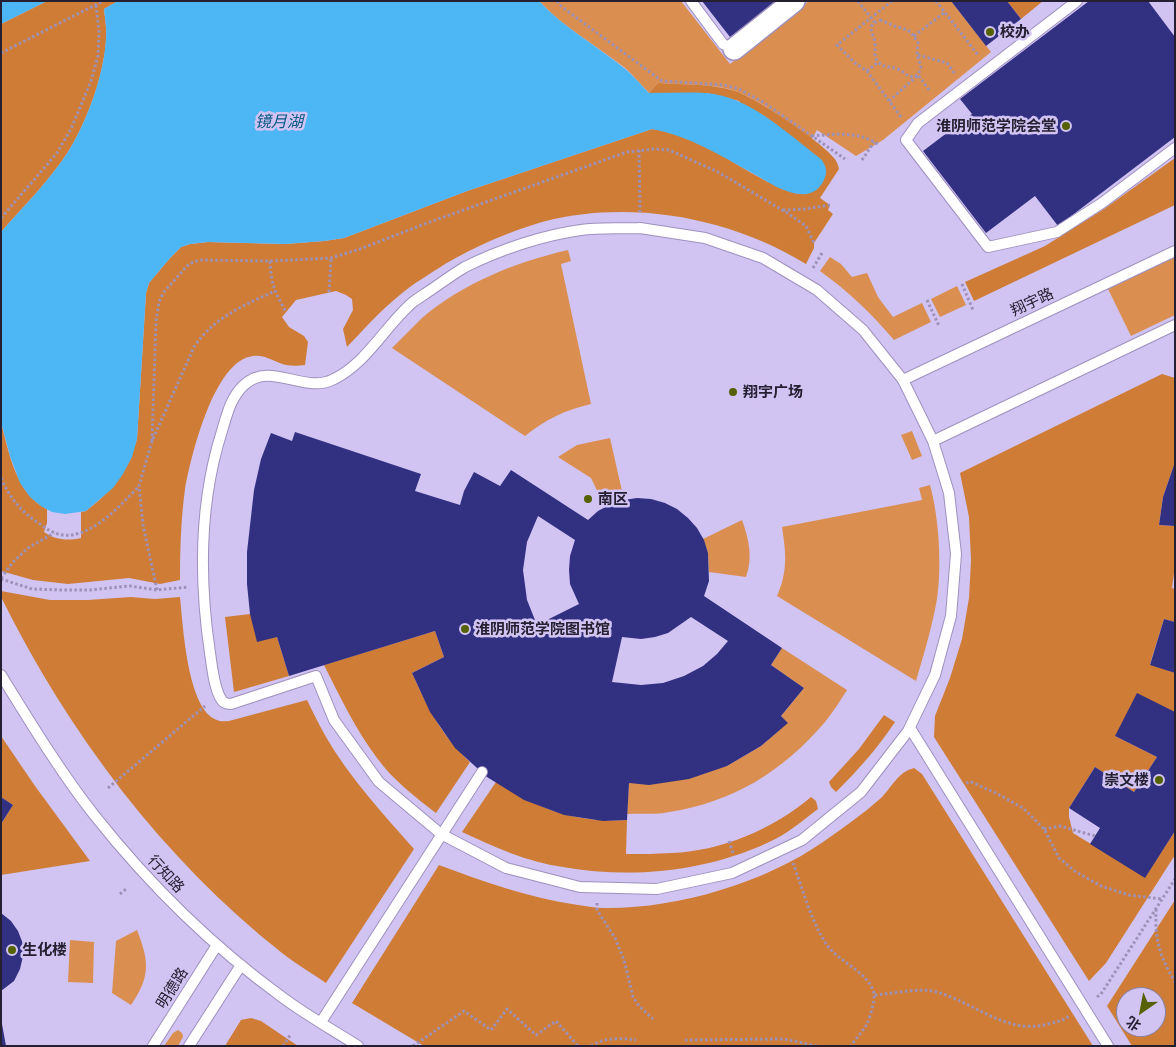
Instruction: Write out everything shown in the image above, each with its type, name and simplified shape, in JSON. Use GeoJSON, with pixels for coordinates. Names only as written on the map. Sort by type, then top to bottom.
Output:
{"type":"FeatureCollection","features":[{"type":"Feature","properties":{"kind":"street"},"geometry":{"type":"LineString","coordinates":[[734,49],[794,1]]}},
{"type":"Feature","properties":{"kind":"lane"},"geometry":{"type":"LineString","coordinates":[[691,1],[723,44],[734,49]]}},
{"type":"Feature","properties":{"kind":"lane"},"geometry":{"type":"LineString","coordinates":[[1077,1],[918,123],[906,140],[988,247],[1057,232],[1102,203],[1175,148]]}},
{"type":"Feature","properties":{"kind":"lane"},"geometry":{"type":"LineString","coordinates":[[640,228],[705,238],[763,258],[817,290],[863,330],[903,380],[933,441],[949,493],[956,554],[951,616],[936,676],[910,728],[862,792],[802,840],[732,873],[657,889],[598,888],[580,887],[506,868],[441,834],[380,782],[334,720],[316,676],[231,704],[224,703],[219,694],[212,671],[206,627],[202,546],[206,502],[215,452],[230,406],[244,385],[253,378],[267,374],[306,384],[320,384],[332,380],[362,359],[386,328],[413,302],[464,268],[521,244],[581,230],[640,228]]}},
{"type":"Feature","properties":{"kind":"lane","name":"翔宇路"},"geometry":{"type":"LineString","coordinates":[[903,380],[1175,251]]}},
{"type":"Feature","properties":{"kind":"lane"},"geometry":{"type":"LineString","coordinates":[[933,441],[1175,325]]}},
{"type":"Feature","properties":{"kind":"lane","name":"行知路"},"geometry":{"type":"LineString","coordinates":[[1,675],[41,739],[94,816],[155,886],[217,945],[283,998],[358,1046]]}},
{"type":"Feature","properties":{"kind":"lane"},"geometry":{"type":"LineString","coordinates":[[910,728],[1108,1046]]}},
{"type":"Feature","properties":{"kind":"lane"},"geometry":{"type":"LineString","coordinates":[[321,1022],[482,772]]}},
{"type":"Feature","properties":{"kind":"lane","name":"明德路"},"geometry":{"type":"LineString","coordinates":[[153,1046],[217,945]]}},
{"type":"Feature","properties":{"kind":"lane"},"geometry":{"type":"LineString","coordinates":[[189,1046],[242,965]]}},
{"type":"Feature","properties":{"kind":"path"},"geometry":{"type":"LineString","coordinates":[[1,53],[103,1]]}},
{"type":"Feature","properties":{"kind":"path"},"geometry":{"type":"LineString","coordinates":[[558,1],[562,7],[662,81],[724,85],[739,89],[763,102],[845,159]]}},
{"type":"Feature","properties":{"kind":"path"},"geometry":{"type":"LineString","coordinates":[[858,1],[874,22]]}},
{"type":"Feature","properties":{"kind":"path"},"geometry":{"type":"LineString","coordinates":[[892,1],[837,45],[855,63],[867,71],[912,132]]}},
{"type":"Feature","properties":{"kind":"path"},"geometry":{"type":"LineString","coordinates":[[936,1],[989,69]]}},
{"type":"Feature","properties":{"kind":"path"},"geometry":{"type":"LineString","coordinates":[[1,218],[57,153],[71,129],[91,81],[98,56],[99,32],[96,5]]}},
{"type":"Feature","properties":{"kind":"path"},"geometry":{"type":"LineString","coordinates":[[914,36],[945,12]]}},
{"type":"Feature","properties":{"kind":"path"},"geometry":{"type":"LineString","coordinates":[[889,101],[918,75],[920,71],[921,67],[917,55],[918,42],[908,30],[894,26],[886,21],[874,22],[871,26],[871,33],[875,42],[875,56],[878,62],[884,67],[898,68],[908,76],[918,75]]}},
{"type":"Feature","properties":{"kind":"path"},"geometry":{"type":"LineString","coordinates":[[917,55],[947,63],[966,87]]}},
{"type":"Feature","properties":{"kind":"path"},"geometry":{"type":"LineString","coordinates":[[867,71],[878,62]]}},
{"type":"Feature","properties":{"kind":"path"},"geometry":{"type":"LineString","coordinates":[[918,75],[941,106]]}},
{"type":"Feature","properties":{"kind":"path"},"geometry":{"type":"LineString","coordinates":[[812,136],[844,134],[868,138],[879,145]]}},
{"type":"Feature","properties":{"kind":"path"},"geometry":{"type":"LineString","coordinates":[[862,160],[875,142]]}},
{"type":"Feature","properties":{"kind":"path"},"geometry":{"type":"LineString","coordinates":[[640,150],[640,196]]}},
{"type":"Feature","properties":{"kind":"path"},"geometry":{"type":"LineString","coordinates":[[152,441],[156,321],[159,302],[163,294],[187,266],[201,260],[270,261],[331,258],[617,155],[640,150],[669,150],[718,172],[783,210],[806,226],[814,243]]}},
{"type":"Feature","properties":{"kind":"path"},"geometry":{"type":"LineString","coordinates":[[783,210],[830,205]]}},
{"type":"Feature","properties":{"kind":"path"},"geometry":{"type":"LineString","coordinates":[[813,268],[822,253]]}},
{"type":"Feature","properties":{"kind":"path"},"geometry":{"type":"LineString","coordinates":[[329,292],[331,258]]}},
{"type":"Feature","properties":{"kind":"path"},"geometry":{"type":"LineString","coordinates":[[270,261],[271,280],[274,291],[286,312]]}},
{"type":"Feature","properties":{"kind":"path"},"geometry":{"type":"LineString","coordinates":[[962,284],[973,310]]}},
{"type":"Feature","properties":{"kind":"path"},"geometry":{"type":"LineString","coordinates":[[157,590],[143,525],[139,486],[152,441],[201,335],[219,319],[274,291]]}},
{"type":"Feature","properties":{"kind":"path"},"geometry":{"type":"LineString","coordinates":[[927,300],[939,326]]}},
{"type":"Feature","properties":{"kind":"path"},"geometry":{"type":"LineString","coordinates":[[1,478],[10,496],[29,517],[54,533],[72,535],[86,531],[120,507],[139,486]]}},
{"type":"Feature","properties":{"kind":"path"},"geometry":{"type":"LineString","coordinates":[[54,533],[28,548],[13,562],[1,578],[32,588],[90,590],[130,586],[157,590],[203,585]]}},
{"type":"Feature","properties":{"kind":"path"},"geometry":{"type":"LineString","coordinates":[[108,788],[219,694]]}},
{"type":"Feature","properties":{"kind":"path"},"geometry":{"type":"LineString","coordinates":[[948,789],[972,782],[996,793],[1023,808],[1044,828],[1059,858],[1076,872],[1101,886],[1130,895],[1162,899]]}},
{"type":"Feature","properties":{"kind":"path"},"geometry":{"type":"LineString","coordinates":[[1044,828],[1060,826],[1095,836]]}},
{"type":"Feature","properties":{"kind":"path"},"geometry":{"type":"LineString","coordinates":[[787,847],[826,944],[837,957],[864,975],[872,986],[875,995],[867,1023],[851,1046]]}},
{"type":"Feature","properties":{"kind":"path"},"geometry":{"type":"LineString","coordinates":[[875,995],[929,990],[947,994],[988,1016],[1015,1025],[1041,1026],[1063,1020],[1101,994],[1175,879]]}},
{"type":"Feature","properties":{"kind":"path"},"geometry":{"type":"LineString","coordinates":[[598,888],[597,910],[615,938],[624,960],[633,997],[639,1006],[653,1019]]}},
{"type":"Feature","properties":{"kind":"path"},"geometry":{"type":"LineString","coordinates":[[120,894],[126,889]]}},
{"type":"Feature","properties":{"kind":"path"},"geometry":{"type":"LineString","coordinates":[[1156,908],[1156,938],[1166,968],[1175,982]]}},
{"type":"Feature","properties":{"kind":"path"},"geometry":{"type":"LineString","coordinates":[[413,1046],[464,1011],[491,1030],[507,1009],[536,1035],[556,1020],[578,1046]]}},
{"type":"Feature","properties":{"kind":"path"},"geometry":{"type":"LineString","coordinates":[[283,1046],[291,1034]]}},
{"type":"Feature","properties":{"kind":"path"},"geometry":{"type":"LineString","coordinates":[[591,1046],[599,1041],[617,1038],[636,1040]]}},
{"type":"Feature","properties":{"kind":"path"},"geometry":{"type":"LineString","coordinates":[[685,1040],[784,1039],[817,1046]]}},
{"type":"Feature","properties":{"kind":"shaded area"},"geometry":{"type":"Polygon","coordinates":[[[47,1],[118,1],[104,9],[106,24],[105,54],[98,83],[82,127],[53,173],[1,232],[1,24],[47,1]]]}},
{"type":"Feature","properties":{"kind":"shaded area"},"geometry":{"type":"Polygon","coordinates":[[[539,1],[681,1],[730,64],[809,1],[951,1],[991,52],[883,140],[856,156],[817,130],[812,139],[758,102],[729,89],[658,83],[649,93],[625,68],[570,28],[539,1]]]}},
{"type":"Feature","properties":{"kind":"shaded area"},"geometry":{"type":"Polygon","coordinates":[[[1007,1],[1043,1],[1021,19],[1007,1]]]}},
{"type":"Feature","properties":{"kind":"shaded area"},"geometry":{"type":"Polygon","coordinates":[[[658,83],[726,88],[745,95],[803,131],[835,159],[839,169],[820,198],[830,205],[828,210],[833,214],[814,243],[814,248],[806,264],[745,234],[712,224],[644,213],[610,212],[575,215],[542,222],[468,251],[406,290],[380,313],[347,347],[343,329],[353,310],[352,299],[336,291],[296,300],[282,317],[289,327],[304,336],[308,342],[305,365],[286,365],[257,356],[239,362],[227,374],[216,391],[207,412],[199,433],[185,489],[181,534],[180,580],[160,584],[129,578],[68,584],[33,580],[1,571],[1,422],[11,459],[21,483],[36,502],[47,509],[47,523],[44,532],[52,537],[61,539],[81,538],[81,512],[86,511],[104,496],[118,480],[133,451],[137,439],[146,293],[149,283],[181,247],[208,242],[285,244],[344,238],[467,191],[652,129],[669,132],[704,146],[766,181],[798,194],[739,101],[707,93],[649,93],[658,83]]]}},
{"type":"Feature","properties":{"kind":"shaded area"},"geometry":{"type":"Polygon","coordinates":[[[1175,158],[1175,205],[974,301],[965,282],[1045,246],[1104,209],[1175,158]]]}},
{"type":"Feature","properties":{"kind":"shaded area"},"geometry":{"type":"Polygon","coordinates":[[[568,250],[571,261],[561,264],[591,404],[556,416],[525,436],[392,348],[422,318],[455,294],[491,275],[529,261],[568,250]]]}},
{"type":"Feature","properties":{"kind":"shaded area"},"geometry":{"type":"Polygon","coordinates":[[[830,257],[841,264],[852,277],[867,273],[878,297],[893,317],[922,303],[931,322],[894,340],[859,303],[820,271],[830,257]]]}},
{"type":"Feature","properties":{"kind":"shaded area"},"geometry":{"type":"Polygon","coordinates":[[[1175,257],[1175,315],[1131,336],[1108,289],[1175,257]]]}},
{"type":"Feature","properties":{"kind":"shaded area"},"geometry":{"type":"Polygon","coordinates":[[[957,286],[966,305],[940,317],[931,299],[957,286]]]}},
{"type":"Feature","properties":{"kind":"shaded area"},"geometry":{"type":"Polygon","coordinates":[[[1162,374],[1175,378],[1175,462],[1163,497],[1159,525],[1175,526],[1175,566],[1172,588],[1175,589],[1175,622],[1164,619],[1150,664],[1175,673],[1175,712],[1115,736],[1157,757],[1134,792],[1095,767],[1069,808],[1069,817],[1073,833],[1145,877],[1175,831],[1175,855],[1106,963],[1089,981],[934,737],[935,716],[950,678],[962,639],[969,598],[971,560],[969,517],[960,473],[1162,374]]]}},
{"type":"Feature","properties":{"kind":"shaded area"},"geometry":{"type":"Polygon","coordinates":[[[912,431],[922,456],[912,460],[901,435],[912,431]]]}},
{"type":"Feature","properties":{"kind":"shaded area"},"geometry":{"type":"Polygon","coordinates":[[[610,438],[624,500],[605,507],[591,478],[558,457],[577,445],[610,438]]]}},
{"type":"Feature","properties":{"kind":"shaded area"},"geometry":{"type":"Polygon","coordinates":[[[930,485],[937,527],[939,586],[933,620],[916,681],[777,596],[781,587],[785,562],[782,527],[922,500],[919,488],[930,485]]]}},
{"type":"Feature","properties":{"kind":"shaded area"},"geometry":{"type":"Polygon","coordinates":[[[742,520],[747,535],[750,555],[746,577],[709,572],[708,553],[703,539],[742,520]]]}},
{"type":"Feature","properties":{"kind":"shaded area"},"geometry":{"type":"Polygon","coordinates":[[[1,591],[50,600],[180,597],[188,665],[199,700],[207,713],[218,721],[229,721],[307,700],[335,752],[367,795],[414,849],[326,983],[282,953],[197,877],[122,791],[88,745],[57,697],[1,597],[1,591]]]}},
{"type":"Feature","properties":{"kind":"shaded area"},"geometry":{"type":"Polygon","coordinates":[[[250,614],[277,637],[289,676],[234,692],[225,617],[250,614]]]}},
{"type":"Feature","properties":{"kind":"shaded area"},"geometry":{"type":"Polygon","coordinates":[[[435,631],[444,657],[412,673],[443,731],[470,762],[436,813],[397,781],[383,766],[355,725],[324,665],[435,631]]]}},
{"type":"Feature","properties":{"kind":"shaded area"},"geometry":{"type":"Polygon","coordinates":[[[782,648],[847,690],[828,718],[809,740],[756,782],[715,801],[669,812],[627,814],[629,783],[727,766],[761,746],[787,723],[781,716],[804,688],[771,665],[782,648]]]}},
{"type":"Feature","properties":{"kind":"shaded area"},"geometry":{"type":"Polygon","coordinates":[[[884,715],[895,722],[867,759],[836,792],[829,782],[859,749],[884,715]]]}},
{"type":"Feature","properties":{"kind":"shaded area"},"geometry":{"type":"Polygon","coordinates":[[[1,736],[90,861],[1,875],[1,824],[13,805],[1,797],[1,736]]]}},
{"type":"Feature","properties":{"kind":"shaded area"},"geometry":{"type":"Polygon","coordinates":[[[914,768],[922,774],[1093,1046],[424,1046],[352,1003],[439,865],[525,894],[560,902],[604,908],[661,904],[719,891],[774,870],[800,857],[860,815],[881,798],[899,776],[914,768]]]}},
{"type":"Feature","properties":{"kind":"shaded area"},"geometry":{"type":"Polygon","coordinates":[[[496,782],[527,800],[558,812],[590,819],[627,820],[626,854],[660,854],[691,851],[728,843],[764,828],[796,809],[811,797],[816,801],[818,809],[794,828],[774,840],[718,861],[693,867],[667,870],[641,872],[589,871],[550,865],[524,858],[462,832],[496,782]]]}},
{"type":"Feature","properties":{"kind":"shaded area"},"geometry":{"type":"Polygon","coordinates":[[[1175,900],[1175,1046],[1132,1046],[1126,1037],[1166,1037],[1166,987],[1119,987],[1175,900]]]}},
{"type":"Feature","properties":{"kind":"shaded area"},"geometry":{"type":"Polygon","coordinates":[[[137,930],[144,951],[146,968],[142,985],[131,1005],[112,993],[116,941],[137,930]]]}},
{"type":"Feature","properties":{"kind":"shaded area"},"geometry":{"type":"Polygon","coordinates":[[[70,940],[94,942],[93,983],[68,982],[70,940]]]}},
{"type":"Feature","properties":{"kind":"shaded area"},"geometry":{"type":"Polygon","coordinates":[[[1116,992],[1116,1020],[1107,1006],[1116,992]]]}},
{"type":"Feature","properties":{"kind":"shaded area"},"geometry":{"type":"Polygon","coordinates":[[[251,1018],[261,1021],[298,1046],[225,1046],[241,1020],[251,1018]]]}},
{"type":"Feature","properties":{"kind":"shaded area"},"geometry":{"type":"Polygon","coordinates":[[[178,1030],[182,1033],[183,1037],[178,1046],[164,1046],[173,1033],[178,1030]]]}},
{"type":"Feature","properties":{"kind":"water"},"geometry":{"type":"Polygon","coordinates":[[[1,1],[47,1],[1,24],[1,1]]]}},
{"type":"Feature","properties":{"kind":"water","name":"镜月湖"},"geometry":{"type":"Polygon","coordinates":[[[118,1],[539,1],[559,20],[627,71],[649,93],[706,93],[737,101],[767,118],[821,159],[826,169],[826,174],[820,187],[812,193],[788,192],[692,142],[679,136],[652,129],[467,191],[344,238],[285,244],[208,242],[181,247],[149,283],[146,293],[137,439],[132,457],[113,488],[86,511],[65,514],[52,512],[30,497],[20,483],[10,456],[1,422],[1,232],[53,173],[82,127],[98,83],[105,53],[106,28],[104,9],[118,1]]]}},
{"type":"Feature","properties":{"kind":"building"},"geometry":{"type":"Polygon","coordinates":[[[702,1],[780,1],[745,29],[743,27],[730,37],[702,1]]]}},
{"type":"Feature","properties":{"kind":"building","name":"校办"},"geometry":{"type":"Polygon","coordinates":[[[951,1],[1007,1],[1021,19],[986,46],[951,1]]]}},
{"type":"Feature","properties":{"kind":"building","name":"淮阴师范学院会堂"},"geometry":{"type":"Polygon","coordinates":[[[1089,1],[1148,1],[1175,37],[1175,137],[1058,226],[1035,196],[986,233],[923,151],[972,114],[960,99],[1089,1]]]}},
{"type":"Feature","properties":{"kind":"building","name":"淮阴师范学院图书馆"},"geometry":{"type":"Polygon","coordinates":[[[295,432],[421,474],[415,491],[460,505],[464,491],[474,472],[500,486],[511,470],[588,520],[598,511],[611,504],[637,498],[651,499],[677,509],[697,528],[704,540],[708,553],[709,581],[704,596],[782,648],[771,665],[804,688],[781,716],[788,723],[761,746],[727,766],[689,779],[649,785],[629,783],[627,820],[603,821],[564,815],[524,800],[487,777],[455,748],[430,712],[412,673],[444,657],[435,631],[289,676],[277,637],[257,642],[250,614],[247,584],[247,552],[254,490],[261,459],[271,433],[292,441],[295,432]],[[538,516],[527,542],[523,570],[527,600],[537,625],[579,604],[570,584],[569,570],[570,556],[575,540],[538,516]],[[691,617],[668,633],[655,637],[641,639],[622,637],[612,682],[641,685],[663,683],[684,676],[703,666],[728,641],[691,617]]]}},
{"type":"Feature","properties":{"kind":"building"},"geometry":{"type":"Polygon","coordinates":[[[1175,462],[1175,526],[1159,525],[1163,497],[1175,462]]]}},
{"type":"Feature","properties":{"kind":"building"},"geometry":{"type":"Polygon","coordinates":[[[1164,619],[1175,622],[1175,673],[1150,665],[1164,619]]]}},
{"type":"Feature","properties":{"kind":"building","name":"崇文楼"},"geometry":{"type":"Polygon","coordinates":[[[1137,693],[1175,712],[1175,831],[1145,878],[1090,844],[1100,828],[1069,808],[1095,767],[1134,792],[1157,757],[1115,736],[1137,693]]]}},
{"type":"Feature","properties":{"kind":"building"},"geometry":{"type":"Polygon","coordinates":[[[1,797],[13,805],[1,824],[1,797]]]}},
{"type":"Feature","properties":{"kind":"building","name":"生化楼"},"geometry":{"type":"Polygon","coordinates":[[[1,913],[11,921],[18,931],[23,944],[23,956],[20,969],[14,981],[1,991],[1,913]]]}},
{"type":"Feature","properties":{"kind":"building"},"geometry":{"type":"Polygon","coordinates":[[[2,1024],[6,1046],[1,1046],[2,1024]]]}},
{"type":"Feature","properties":{"kind":"place","name":"校办"},"geometry":{"type":"Point","coordinates":[990,32]}},
{"type":"Feature","properties":{"kind":"place","name":"淮阴师范学院会堂"},"geometry":{"type":"Point","coordinates":[1066,126]}},
{"type":"Feature","properties":{"kind":"place","name":"翔宇广场"},"geometry":{"type":"Point","coordinates":[733,392]}},
{"type":"Feature","properties":{"kind":"place","name":"南区"},"geometry":{"type":"Point","coordinates":[588,499]}},
{"type":"Feature","properties":{"kind":"place","name":"淮阴师范学院图书馆"},"geometry":{"type":"Point","coordinates":[465,629]}},
{"type":"Feature","properties":{"kind":"place","name":"崇文楼"},"geometry":{"type":"Point","coordinates":[1159,780]}},
{"type":"Feature","properties":{"kind":"place","name":"生化楼"},"geometry":{"type":"Point","coordinates":[12,950]}}]}
